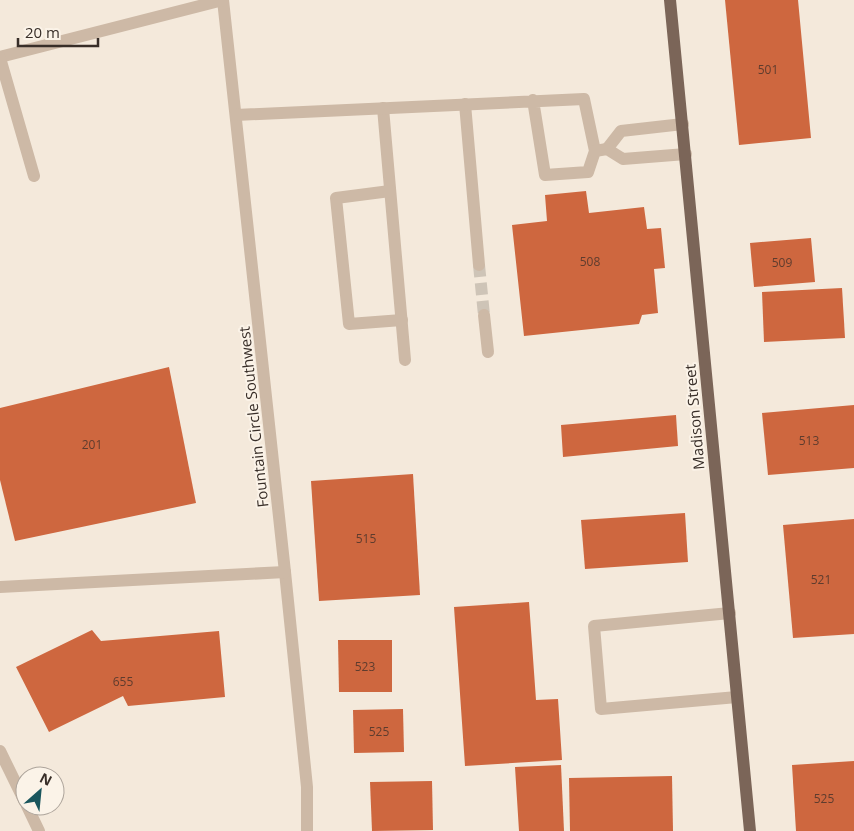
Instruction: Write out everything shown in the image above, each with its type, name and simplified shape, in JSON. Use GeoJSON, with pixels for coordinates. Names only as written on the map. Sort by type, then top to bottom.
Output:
{"type":"FeatureCollection","features":[{"type":"Feature","properties":{"kind":"main road","name":"Madison Street"},"geometry":{"type":"LineString","coordinates":[[670,0],[750,831]]}},
{"type":"Feature","properties":{"kind":"street"},"geometry":{"type":"LineString","coordinates":[[34,176],[0,57],[223,0]]}},
{"type":"Feature","properties":{"kind":"street","name":"Fountain Circle Southwest"},"geometry":{"type":"LineString","coordinates":[[223,0],[307,788],[307,831]]}},
{"type":"Feature","properties":{"kind":"street"},"geometry":{"type":"LineString","coordinates":[[236,116],[584,99],[601,150],[623,159],[686,154]]}},
{"type":"Feature","properties":{"kind":"street"},"geometry":{"type":"LineString","coordinates":[[533,100],[545,175],[588,172],[601,150],[620,131],[683,124]]}},
{"type":"Feature","properties":{"kind":"street"},"geometry":{"type":"LineString","coordinates":[[465,104],[479,264]]}},
{"type":"Feature","properties":{"kind":"street"},"geometry":{"type":"LineString","coordinates":[[383,108],[405,360]]}},
{"type":"Feature","properties":{"kind":"street"},"geometry":{"type":"LineString","coordinates":[[390,191],[336,198],[349,324],[402,320]]}},
{"type":"Feature","properties":{"kind":"street"},"geometry":{"type":"LineString","coordinates":[[484,315],[488,352]]}},
{"type":"Feature","properties":{"kind":"street"},"geometry":{"type":"LineString","coordinates":[[0,587],[285,572]]}},
{"type":"Feature","properties":{"kind":"street"},"geometry":{"type":"LineString","coordinates":[[730,613],[594,626],[602,709],[737,697]]}},
{"type":"Feature","properties":{"kind":"street"},"geometry":{"type":"LineString","coordinates":[[0,750],[15,781]]}},
{"type":"Feature","properties":{"kind":"street"},"geometry":{"type":"LineString","coordinates":[[32,816],[39,831]]}},
{"type":"Feature","properties":{"kind":"building"},"geometry":{"type":"Polygon","coordinates":[[[725,0],[798,0],[811,138],[739,145],[725,0]]]}},
{"type":"Feature","properties":{"kind":"building"},"geometry":{"type":"Polygon","coordinates":[[[586,191],[589,213],[644,207],[647,229],[661,228],[665,268],[654,269],[658,313],[642,315],[639,324],[524,336],[512,225],[547,221],[545,195],[586,191]]]}},
{"type":"Feature","properties":{"kind":"building"},"geometry":{"type":"Polygon","coordinates":[[[811,238],[815,282],[754,287],[750,243],[811,238]]]}},
{"type":"Feature","properties":{"kind":"building"},"geometry":{"type":"Polygon","coordinates":[[[842,288],[845,338],[764,342],[762,292],[842,288]]]}},
{"type":"Feature","properties":{"kind":"building"},"geometry":{"type":"Polygon","coordinates":[[[169,367],[196,503],[15,541],[0,480],[0,408],[169,367]]]}},
{"type":"Feature","properties":{"kind":"building"},"geometry":{"type":"Polygon","coordinates":[[[854,405],[854,468],[768,475],[762,413],[854,405]]]}},
{"type":"Feature","properties":{"kind":"building"},"geometry":{"type":"Polygon","coordinates":[[[676,415],[678,446],[563,457],[561,425],[676,415]]]}},
{"type":"Feature","properties":{"kind":"building"},"geometry":{"type":"Polygon","coordinates":[[[413,474],[420,595],[319,601],[311,481],[413,474]]]}},
{"type":"Feature","properties":{"kind":"building"},"geometry":{"type":"Polygon","coordinates":[[[685,513],[688,562],[585,569],[581,520],[685,513]]]}},
{"type":"Feature","properties":{"kind":"building"},"geometry":{"type":"Polygon","coordinates":[[[854,519],[854,634],[793,638],[783,525],[854,519]]]}},
{"type":"Feature","properties":{"kind":"building"},"geometry":{"type":"Polygon","coordinates":[[[529,602],[536,700],[558,699],[562,760],[465,766],[454,607],[529,602]]]}},
{"type":"Feature","properties":{"kind":"building"},"geometry":{"type":"Polygon","coordinates":[[[92,630],[101,641],[219,631],[225,697],[128,706],[123,696],[49,732],[16,667],[92,630]]]}},
{"type":"Feature","properties":{"kind":"building"},"geometry":{"type":"Polygon","coordinates":[[[338,640],[392,640],[392,692],[339,692],[338,640]]]}},
{"type":"Feature","properties":{"kind":"building"},"geometry":{"type":"Polygon","coordinates":[[[403,709],[404,752],[354,753],[353,710],[403,709]]]}},
{"type":"Feature","properties":{"kind":"building"},"geometry":{"type":"Polygon","coordinates":[[[854,761],[854,831],[796,831],[792,765],[854,761]]]}},
{"type":"Feature","properties":{"kind":"building"},"geometry":{"type":"Polygon","coordinates":[[[561,765],[564,831],[519,831],[515,767],[561,765]]]}},
{"type":"Feature","properties":{"kind":"building"},"geometry":{"type":"Polygon","coordinates":[[[672,776],[673,831],[570,831],[569,778],[672,776]]]}},
{"type":"Feature","properties":{"kind":"building"},"geometry":{"type":"Polygon","coordinates":[[[432,781],[433,830],[372,831],[370,782],[432,781]]]}},
{"type":"Feature","properties":{"kind":"tunnel"},"geometry":{"type":"LineString","coordinates":[[479,265],[484,315]]}}]}
